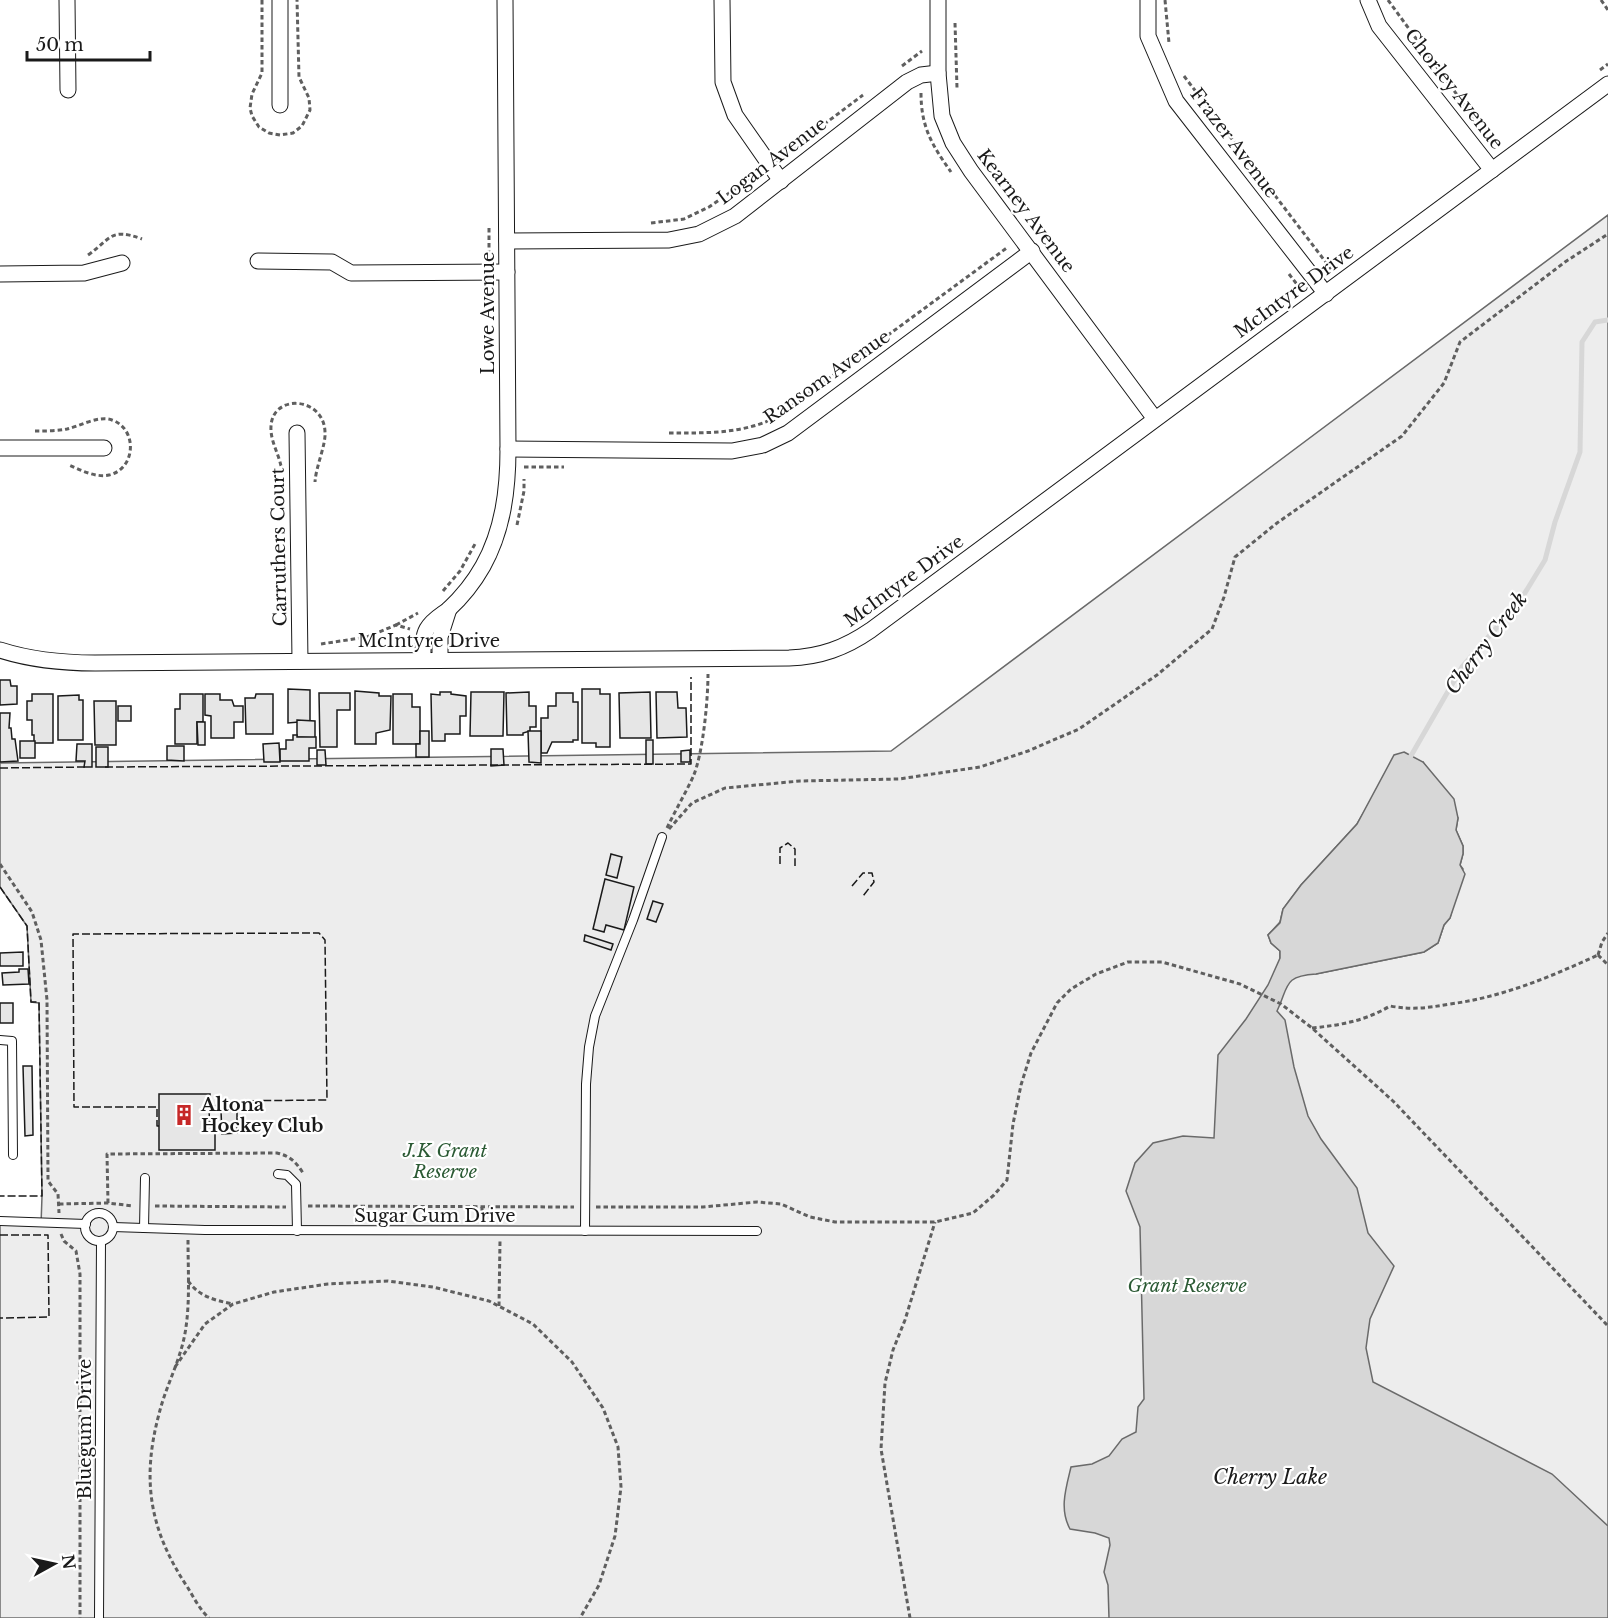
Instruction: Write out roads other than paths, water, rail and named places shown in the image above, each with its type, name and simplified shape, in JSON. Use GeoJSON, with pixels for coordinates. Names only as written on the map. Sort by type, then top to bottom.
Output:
{"type":"FeatureCollection","features":[{"type":"Feature","properties":{"kind":"street"},"geometry":{"type":"LineString","coordinates":[[67,0],[68,90]]}},
{"type":"Feature","properties":{"kind":"street"},"geometry":{"type":"LineString","coordinates":[[280,0],[280,105]]}},
{"type":"Feature","properties":{"kind":"street","name":"Lowe Avenue"},"geometry":{"type":"LineString","coordinates":[[423,660],[424,636],[433,621],[449,609],[482,568],[497,535],[506,497],[508,449],[505,0]]}},
{"type":"Feature","properties":{"kind":"street"},"geometry":{"type":"LineString","coordinates":[[722,0],[723,82],[735,115],[781,181]]}},
{"type":"Feature","properties":{"kind":"street","name":"Kearney Avenue"},"geometry":{"type":"LineString","coordinates":[[938,0],[938,73],[942,116],[952,143],[1155,419]]}},
{"type":"Feature","properties":{"kind":"street","name":"Frazer Avenue"},"geometry":{"type":"LineString","coordinates":[[1148,0],[1148,36],[1176,101],[1326,294]]}},
{"type":"Feature","properties":{"kind":"street","name":"Chorley Avenue"},"geometry":{"type":"LineString","coordinates":[[1368,0],[1379,26],[1492,170]]}},
{"type":"Feature","properties":{"kind":"street","name":"Logan Avenue"},"geometry":{"type":"LineString","coordinates":[[507,241],[669,240],[699,234],[735,216],[907,82],[921,75],[938,73]]}},
{"type":"Feature","properties":{"kind":"street","name":"McIntyre Drive"},"geometry":{"type":"LineString","coordinates":[[0,650],[22,656],[74,663],[708,659],[817,656],[844,647],[881,623],[1608,84]]}},
{"type":"Feature","properties":{"kind":"street","name":"Ransom Avenue"},"geometry":{"type":"LineString","coordinates":[[508,449],[732,451],[763,445],[788,433],[1032,251]]}},
{"type":"Feature","properties":{"kind":"street"},"geometry":{"type":"LineString","coordinates":[[258,261],[332,262],[351,273],[507,272]]}},
{"type":"Feature","properties":{"kind":"street"},"geometry":{"type":"LineString","coordinates":[[0,274],[84,273],[122,263]]}},
{"type":"Feature","properties":{"kind":"street","name":"Carruthers Court"},"geometry":{"type":"LineString","coordinates":[[297,433],[300,661]]}},
{"type":"Feature","properties":{"kind":"street"},"geometry":{"type":"LineString","coordinates":[[0,448],[104,448]]}},
{"type":"Feature","properties":{"kind":"street","name":"Lowe Avenue"},"geometry":{"type":"LineString","coordinates":[[440,660],[440,637],[449,609]]}},
{"type":"Feature","properties":{"kind":"lane"},"geometry":{"type":"LineString","coordinates":[[585,1231],[589,1047],[595,1016],[633,921],[662,837]]}},
{"type":"Feature","properties":{"kind":"lane"},"geometry":{"type":"LineString","coordinates":[[0,1041],[12,1041],[13,1155]]}},
{"type":"Feature","properties":{"kind":"lane"},"geometry":{"type":"LineString","coordinates":[[278,1174],[287,1175],[296,1184],[297,1207],[302,1231]]}},
{"type":"Feature","properties":{"kind":"lane"},"geometry":{"type":"LineString","coordinates":[[144,1228],[145,1178]]}},
{"type":"Feature","properties":{"kind":"lane"},"geometry":{"type":"LineString","coordinates":[[101,1213],[110,1218],[112,1233],[107,1238],[95,1240],[89,1236],[86,1224],[91,1216],[101,1213]]}},
{"type":"Feature","properties":{"kind":"lane"},"geometry":{"type":"LineString","coordinates":[[0,1221],[86,1224]]}},
{"type":"Feature","properties":{"kind":"lane","name":"Sugar Gum Drive"},"geometry":{"type":"LineString","coordinates":[[113,1227],[302,1231],[757,1232]]}},
{"type":"Feature","properties":{"kind":"lane","name":"Bluegum Drive"},"geometry":{"type":"LineString","coordinates":[[99,1618],[101,1240]]}},
{"type":"Feature","properties":{"kind":"water","name":"Cherry Lake"},"geometry":{"type":"Polygon","coordinates":[[[1404,752],[1423,762],[1454,799],[1458,818],[1456,830],[1463,846],[1460,865],[1465,874],[1450,918],[1444,925],[1438,943],[1424,952],[1298,977],[1289,984],[1277,1011],[1285,1020],[1294,1067],[1308,1116],[1321,1139],[1357,1188],[1368,1233],[1394,1266],[1370,1319],[1366,1348],[1373,1382],[1552,1474],[1608,1526],[1608,1618],[1109,1618],[1108,1585],[1104,1572],[1110,1545],[1109,1538],[1070,1529],[1065,1514],[1064,1498],[1071,1467],[1092,1464],[1109,1456],[1122,1439],[1136,1432],[1138,1407],[1144,1399],[1140,1227],[1126,1191],[1135,1163],[1153,1143],[1183,1136],[1214,1138],[1218,1055],[1246,1019],[1268,985],[1280,958],[1280,951],[1271,943],[1268,935],[1280,923],[1283,909],[1301,885],[1357,824],[1394,755],[1404,752]]]}},
{"type":"Feature","properties":{"kind":"waterway","name":"Cherry Creek"},"geometry":{"type":"LineString","coordinates":[[1408,761],[1462,667],[1520,601],[1545,560],[1555,522],[1580,452],[1582,342],[1595,322],[1608,320]]}},
{"type":"Feature","properties":{"kind":"place","name":"Altona Hockey Club"},"geometry":{"type":"Point","coordinates":[184,1115]}},
{"type":"Feature","properties":{"kind":"park label","name":"J.K Grant Reserve"},"geometry":{"type":"Point","coordinates":[445,1161]}},
{"type":"Feature","properties":{"kind":"park label","name":"Grant Reserve"},"geometry":{"type":"Point","coordinates":[1187,1286]}}]}
